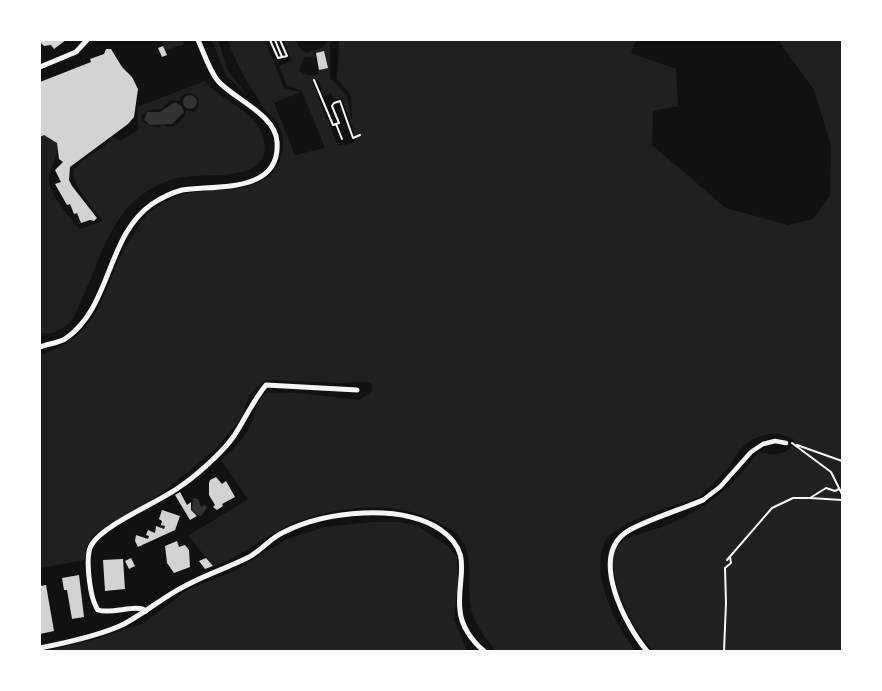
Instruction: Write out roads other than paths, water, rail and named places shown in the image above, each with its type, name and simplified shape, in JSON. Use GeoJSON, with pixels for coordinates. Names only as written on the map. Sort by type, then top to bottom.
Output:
{"type":"FeatureCollection","features":[{"type":"Feature","properties":{"kind":"street"},"geometry":{"type":"LineString","coordinates":[[40,67],[76,52],[87,40]]}},
{"type":"Feature","properties":{"kind":"street"},"geometry":{"type":"LineString","coordinates":[[40,347],[63,340],[84,323],[127,232],[146,209],[159,199],[180,191],[246,184],[266,173],[273,162],[278,142],[273,130],[260,114],[218,80],[198,40]]}},
{"type":"Feature","properties":{"kind":"street"},"geometry":{"type":"LineString","coordinates":[[146,611],[137,608],[106,613],[98,610],[91,594],[89,553],[91,544],[108,530],[179,488],[210,461],[232,438],[250,404],[266,385],[357,390]]}},
{"type":"Feature","properties":{"kind":"street"},"geometry":{"type":"LineString","coordinates":[[647,651],[627,623],[616,594],[611,574],[612,550],[625,533],[703,500],[720,487],[751,452],[763,444],[775,441],[786,443]]}},
{"type":"Feature","properties":{"kind":"street"},"geometry":{"type":"LineString","coordinates":[[40,648],[122,625],[184,586],[249,557],[283,532],[325,518],[371,512],[412,518],[427,523],[441,531],[452,541],[461,553],[463,569],[460,609],[464,624],[477,651]]}},
{"type":"Feature","properties":{"kind":"street"},"geometry":{"type":"LineString","coordinates":[[474,643],[484,651]]}}]}
